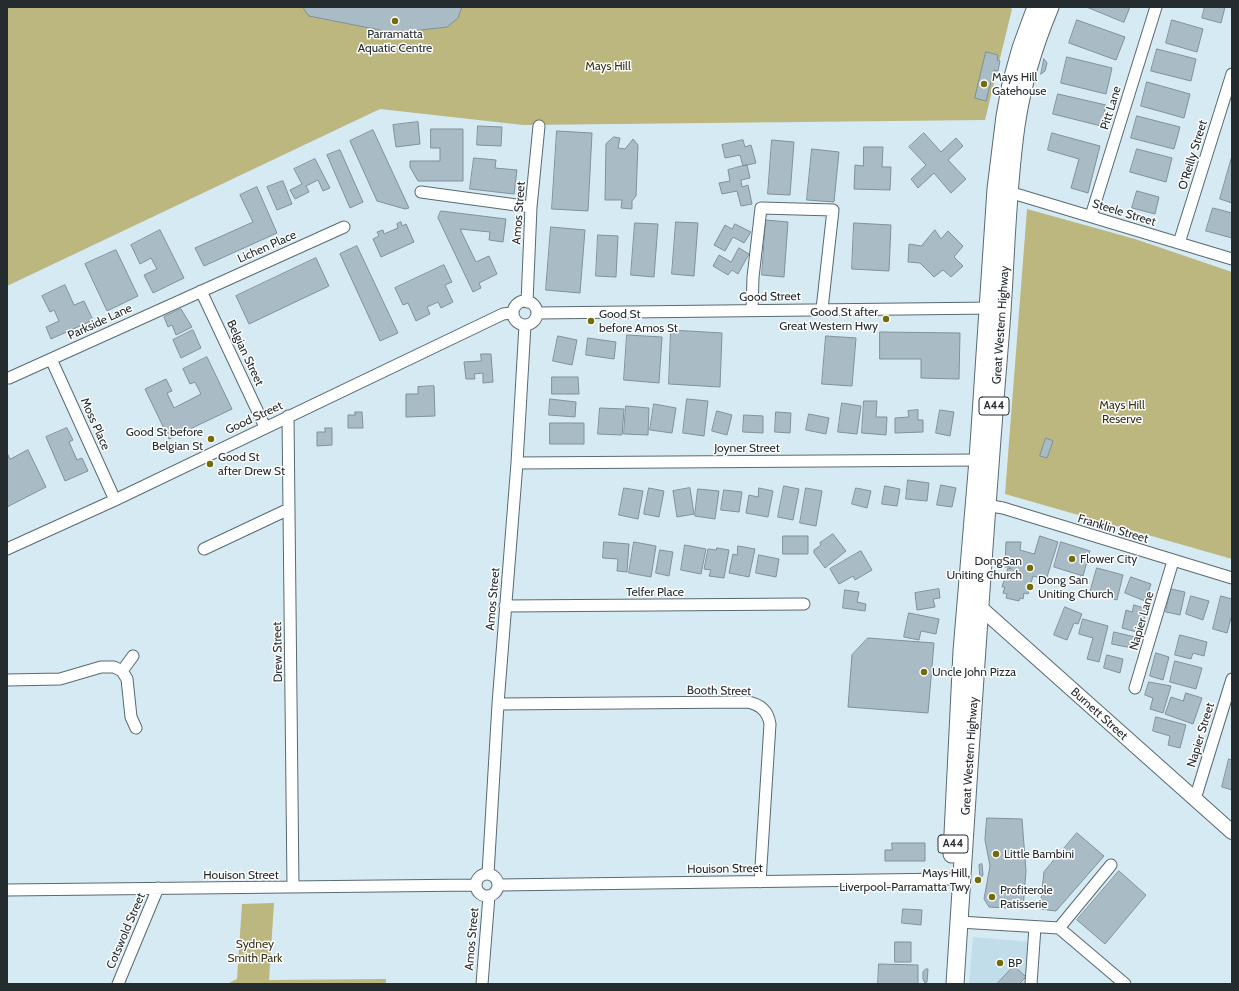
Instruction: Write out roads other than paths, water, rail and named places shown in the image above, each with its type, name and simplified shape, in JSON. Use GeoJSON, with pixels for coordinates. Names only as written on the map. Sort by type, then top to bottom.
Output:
{"type":"FeatureCollection","features":[{"type":"Feature","properties":{"kind":"highway","name":"Great Western Highway"},"geometry":{"type":"LineString","coordinates":[[955,984],[986,505],[995,308],[996,189],[1005,116],[1021,48],[1036,7]]}},
{"type":"Feature","properties":{"kind":"highway","name":"Great Western Highway"},"geometry":{"type":"LineString","coordinates":[[944,984],[966,596],[978,460],[1016,125],[1021,98],[1034,49],[1050,7]]}},
{"type":"Feature","properties":{"kind":"main road","name":"Burnett Street"},"geometry":{"type":"LineString","coordinates":[[966,596],[1232,832]]}},
{"type":"Feature","properties":{"kind":"street","name":"Pitt Lane"},"geometry":{"type":"LineString","coordinates":[[1091,216],[1156,7]]}},
{"type":"Feature","properties":{"kind":"street","name":"O'Reilly Street"},"geometry":{"type":"LineString","coordinates":[[1179,243],[1232,74]]}},
{"type":"Feature","properties":{"kind":"street","name":"Amos Street"},"geometry":{"type":"LineString","coordinates":[[527,302],[532,207],[539,126]]}},
{"type":"Feature","properties":{"kind":"street"},"geometry":{"type":"LineString","coordinates":[[421,192],[532,207]]}},
{"type":"Feature","properties":{"kind":"street","name":"Steele Street"},"geometry":{"type":"LineString","coordinates":[[1009,192],[1232,259]]}},
{"type":"Feature","properties":{"kind":"street"},"geometry":{"type":"LineString","coordinates":[[752,310],[761,208],[833,210],[822,309]]}},
{"type":"Feature","properties":{"kind":"street","name":"Lichen Place"},"geometry":{"type":"LineString","coordinates":[[201,290],[344,227]]}},
{"type":"Feature","properties":{"kind":"street","name":"Parkside Lane"},"geometry":{"type":"LineString","coordinates":[[9,378],[201,290]]}},
{"type":"Feature","properties":{"kind":"street","name":"Belgian Street"},"geometry":{"type":"LineString","coordinates":[[201,290],[265,427]]}},
{"type":"Feature","properties":{"kind":"street"},"geometry":{"type":"LineString","coordinates":[[527,302],[533,305],[537,313],[533,322],[525,325],[516,322],[512,313],[516,304],[527,302]]}},
{"type":"Feature","properties":{"kind":"street","name":"Good Street"},"geometry":{"type":"LineString","coordinates":[[537,313],[995,308]]}},
{"type":"Feature","properties":{"kind":"street","name":"Good Street"},"geometry":{"type":"LineString","coordinates":[[7,549],[115,500],[503,314],[512,313]]}},
{"type":"Feature","properties":{"kind":"street","name":"Amos Street"},"geometry":{"type":"LineString","coordinates":[[488,874],[498,704],[517,463],[525,325]]}},
{"type":"Feature","properties":{"kind":"street","name":"Moss Place"},"geometry":{"type":"LineString","coordinates":[[51,359],[115,500]]}},
{"type":"Feature","properties":{"kind":"street","name":"Drew Street"},"geometry":{"type":"LineString","coordinates":[[288,416],[293,887]]}},
{"type":"Feature","properties":{"kind":"street","name":"Joyner Street"},"geometry":{"type":"LineString","coordinates":[[517,463],[978,460]]}},
{"type":"Feature","properties":{"kind":"street","name":"Franklin Street"},"geometry":{"type":"LineString","coordinates":[[986,505],[1010,510],[1232,578]]}},
{"type":"Feature","properties":{"kind":"street"},"geometry":{"type":"LineString","coordinates":[[204,549],[289,509]]}},
{"type":"Feature","properties":{"kind":"street","name":"Napier Lane"},"geometry":{"type":"LineString","coordinates":[[1135,688],[1173,561]]}},
{"type":"Feature","properties":{"kind":"street","name":"Telfer Place"},"geometry":{"type":"LineString","coordinates":[[505,606],[804,604]]}},
{"type":"Feature","properties":{"kind":"street"},"geometry":{"type":"LineString","coordinates":[[122,671],[133,656]]}},
{"type":"Feature","properties":{"kind":"street"},"geometry":{"type":"LineString","coordinates":[[7,680],[60,679],[106,666],[114,667],[122,671],[128,682],[130,714],[136,728]]}},
{"type":"Feature","properties":{"kind":"street","name":"Napier Street"},"geometry":{"type":"LineString","coordinates":[[1195,799],[1232,679]]}},
{"type":"Feature","properties":{"kind":"street","name":"Booth Street"},"geometry":{"type":"LineString","coordinates":[[498,704],[747,702],[761,706],[767,714],[770,724],[760,882]]}},
{"type":"Feature","properties":{"kind":"street"},"geometry":{"type":"LineString","coordinates":[[1059,928],[1111,865]]}},
{"type":"Feature","properties":{"kind":"street"},"geometry":{"type":"LineString","coordinates":[[488,874],[494,876],[498,885],[495,894],[489,896],[482,895],[476,886],[481,876],[488,874]]}},
{"type":"Feature","properties":{"kind":"street","name":"Houison Street"},"geometry":{"type":"LineString","coordinates":[[498,885],[951,880]]}},
{"type":"Feature","properties":{"kind":"street","name":"Houison Street"},"geometry":{"type":"LineString","coordinates":[[7,890],[476,886]]}},
{"type":"Feature","properties":{"kind":"street","name":"Cotswold Street"},"geometry":{"type":"LineString","coordinates":[[118,984],[158,888]]}},
{"type":"Feature","properties":{"kind":"street","name":"Amos Street"},"geometry":{"type":"LineString","coordinates":[[482,984],[489,896]]}},
{"type":"Feature","properties":{"kind":"street"},"geometry":{"type":"LineString","coordinates":[[959,922],[1059,928],[1125,984]]}},
{"type":"Feature","properties":{"kind":"street"},"geometry":{"type":"LineString","coordinates":[[1031,984],[1035,927]]}},
{"type":"Feature","properties":{"kind":"place","name":"Parramatta Aquatic Centre"},"geometry":{"type":"Point","coordinates":[395,21]}},
{"type":"Feature","properties":{"kind":"place","name":"Mays Hill Gatehouse"},"geometry":{"type":"Point","coordinates":[984,84]}},
{"type":"Feature","properties":{"kind":"place","name":"Good St after Great Western Hwy"},"geometry":{"type":"Point","coordinates":[886,319]}},
{"type":"Feature","properties":{"kind":"place","name":"Good St before Amos St"},"geometry":{"type":"Point","coordinates":[591,321]}},
{"type":"Feature","properties":{"kind":"place","name":"Good St before Belgian St"},"geometry":{"type":"Point","coordinates":[211,439]}},
{"type":"Feature","properties":{"kind":"place","name":"Good St after Drew St"},"geometry":{"type":"Point","coordinates":[210,464]}},
{"type":"Feature","properties":{"kind":"place","name":"Flower City"},"geometry":{"type":"Point","coordinates":[1072,559]}},
{"type":"Feature","properties":{"kind":"place","name":"DongSan Uniting Church"},"geometry":{"type":"Point","coordinates":[1030,568]}},
{"type":"Feature","properties":{"kind":"place","name":"Dong San Uniting Church"},"geometry":{"type":"Point","coordinates":[1030,587]}},
{"type":"Feature","properties":{"kind":"place","name":"Uncle John Pizza"},"geometry":{"type":"Point","coordinates":[924,672]}},
{"type":"Feature","properties":{"kind":"place","name":"Little Bambini"},"geometry":{"type":"Point","coordinates":[996,854]}},
{"type":"Feature","properties":{"kind":"place","name":"Mays Hill, Liverpool-Parramatta Twy"},"geometry":{"type":"Point","coordinates":[978,880]}},
{"type":"Feature","properties":{"kind":"place","name":"Profiterole Patisserie"},"geometry":{"type":"Point","coordinates":[992,897]}},
{"type":"Feature","properties":{"kind":"place","name":"BP"},"geometry":{"type":"Point","coordinates":[1000,963]}},
{"type":"Feature","properties":{"kind":"park label","name":"Mays Hill"},"geometry":{"type":"Point","coordinates":[608,66]}},
{"type":"Feature","properties":{"kind":"park label","name":"Mays Hill Reserve"},"geometry":{"type":"Point","coordinates":[1122,412]}},
{"type":"Feature","properties":{"kind":"park label","name":"Sydney Smith Park"},"geometry":{"type":"Point","coordinates":[255,951]}}]}
